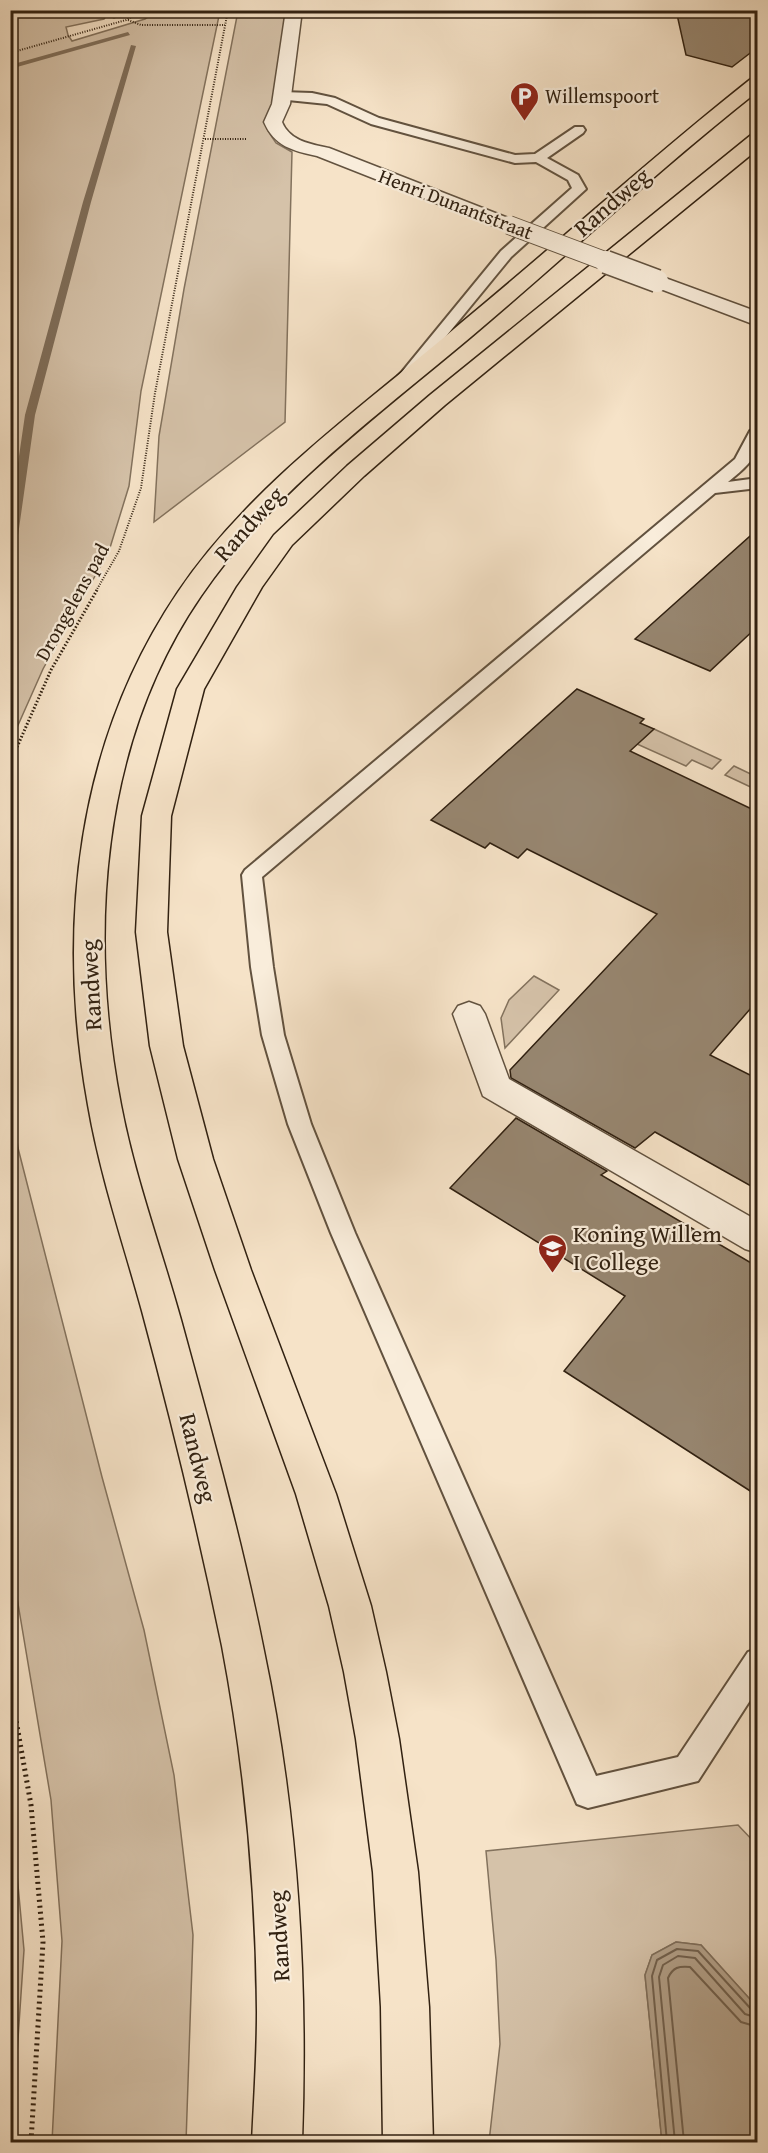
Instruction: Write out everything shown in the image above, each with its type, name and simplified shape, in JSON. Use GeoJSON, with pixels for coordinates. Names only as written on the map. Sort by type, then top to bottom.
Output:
{"type":"FeatureCollection","features":[{"type":"Feature","properties":{"kind":"main road","name":"Randweg"},"geometry":{"type":"LineString","coordinates":[[277,2142],[282,2006],[276,1863],[261,1753],[243,1652],[215,1523],[173,1361],[118,1165],[96,1059],[89,998],[87,941],[90,869],[99,813],[112,760],[133,700],[161,638],[194,588],[227,545],[263,505],[314,456],[540,267],[622,191],[758,82]]}},
{"type":"Feature","properties":{"kind":"main road","name":"Randweg"},"geometry":{"type":"LineString","coordinates":[[408,2142],[407,2006],[400,1909],[393,1836],[369,1688],[349,1601],[325,1522],[186,1134],[165,1045],[154,974],[150,906],[152,850],[160,799],[172,745],[189,691],[249,587],[285,538],[368,458],[758,139]]}},
{"type":"Feature","properties":{"kind":"street","name":"Henri Dunantstraat"},"geometry":{"type":"LineString","coordinates":[[294,10],[281,100],[273,122],[278,134],[305,148],[322,152],[758,320]]}},
{"type":"Feature","properties":{"kind":"street"},"geometry":{"type":"LineString","coordinates":[[469,1014],[495,1087],[758,1239]]}},
{"type":"Feature","properties":{"kind":"lane"},"geometry":{"type":"LineString","coordinates":[[281,100],[322,99],[387,124],[515,159],[538,158],[579,130]]}},
{"type":"Feature","properties":{"kind":"lane"},"geometry":{"type":"LineString","coordinates":[[392,393],[506,254],[579,189],[573,178],[538,158]]}},
{"type":"Feature","properties":{"kind":"lane"},"geometry":{"type":"LineString","coordinates":[[758,431],[742,462],[252,875],[262,970],[278,1057],[306,1139],[348,1244],[588,1793],[687,1770],[758,1662]]}},
{"type":"Feature","properties":{"kind":"lane"},"geometry":{"type":"LineString","coordinates":[[709,489],[758,483]]}},
{"type":"Feature","properties":{"kind":"path"},"geometry":{"type":"LineString","coordinates":[[10,53],[126,20],[146,10]]}},
{"type":"Feature","properties":{"kind":"path","name":"Drongelens pad"},"geometry":{"type":"LineString","coordinates":[[10,763],[51,670],[119,551],[141,488],[155,393],[228,10]]}},
{"type":"Feature","properties":{"kind":"path"},"geometry":{"type":"LineString","coordinates":[[126,20],[141,25],[225,25]]}},
{"type":"Feature","properties":{"kind":"path"},"geometry":{"type":"LineString","coordinates":[[10,1686],[30,1805],[43,1942],[32,2142]]}},
{"type":"Feature","properties":{"kind":"shaded area"},"geometry":{"type":"Polygon","coordinates":[[[11,10],[131,11],[114,18],[107,15],[104,19],[66,27],[72,41],[145,19],[157,11],[220,11],[141,391],[129,486],[109,551],[43,669],[11,741],[11,10]]]}},
{"type":"Feature","properties":{"kind":"shaded area"},"geometry":{"type":"Polygon","coordinates":[[[238,11],[286,11],[268,131],[276,143],[292,152],[285,422],[154,522],[159,436],[184,289],[238,11]]]}},
{"type":"Feature","properties":{"kind":"shaded area"},"geometry":{"type":"Polygon","coordinates":[[[654,729],[721,760],[712,769],[692,760],[686,766],[637,744],[654,729]]]}},
{"type":"Feature","properties":{"kind":"shaded area"},"geometry":{"type":"Polygon","coordinates":[[[734,766],[757,777],[757,790],[725,775],[734,766]]]}},
{"type":"Feature","properties":{"kind":"shaded area"},"geometry":{"type":"Polygon","coordinates":[[[534,976],[559,990],[505,1048],[501,1018],[509,1000],[534,976]]]}},
{"type":"Feature","properties":{"kind":"shaded area"},"geometry":{"type":"Polygon","coordinates":[[[10,1091],[18,1148],[102,1477],[144,1630],[174,1775],[193,1935],[186,2142],[52,2142],[62,1941],[51,1800],[10,1556],[10,1091]]]}},
{"type":"Feature","properties":{"kind":"shaded area"},"geometry":{"type":"Polygon","coordinates":[[[10,1799],[24,1950],[11,2142],[10,2142],[10,1799]]]}},
{"type":"Feature","properties":{"kind":"shaded area"},"geometry":{"type":"Polygon","coordinates":[[[738,1825],[757,1845],[757,2007],[701,1945],[676,1942],[652,1955],[645,1975],[662,2142],[489,2142],[500,2044],[496,1960],[486,1851],[738,1825]]]}},
{"type":"Feature","properties":{"kind":"water"},"geometry":{"type":"Polygon","coordinates":[[[676,1942],[701,1945],[757,2007],[757,2142],[662,2142],[645,1975],[652,1955],[676,1942]]]}},
{"type":"Feature","properties":{"kind":"building"},"geometry":{"type":"Polygon","coordinates":[[[676,10],[758,10],[758,47],[732,67],[686,55],[676,10]]]}},
{"type":"Feature","properties":{"kind":"building"},"geometry":{"type":"Polygon","coordinates":[[[758,529],[758,626],[710,671],[635,639],[758,529]]]}},
{"type":"Feature","properties":{"kind":"building"},"geometry":{"type":"Polygon","coordinates":[[[577,689],[644,719],[640,723],[654,729],[630,751],[758,812],[758,1000],[710,1055],[758,1079],[758,1190],[655,1132],[635,1148],[511,1078],[510,1070],[657,914],[527,849],[518,858],[490,843],[485,848],[431,820],[577,689]]]}},
{"type":"Feature","properties":{"kind":"building"},"geometry":{"type":"Polygon","coordinates":[[[516,1118],[607,1171],[601,1175],[758,1267],[758,1496],[564,1371],[625,1296],[450,1188],[516,1118]]]}},
{"type":"Feature","properties":{"kind":"waterway"},"geometry":{"type":"LineString","coordinates":[[10,67],[128,34]]}},
{"type":"Feature","properties":{"kind":"waterway"},"geometry":{"type":"LineString","coordinates":[[10,557],[30,415],[87,202],[133,46]]}},
{"type":"Feature","properties":{"kind":"place","name":"Willemspoort"},"geometry":{"type":"Point","coordinates":[524,122]}},
{"type":"Feature","properties":{"kind":"place","name":"Koning Willem I College"},"geometry":{"type":"Point","coordinates":[552,1274]}}]}
